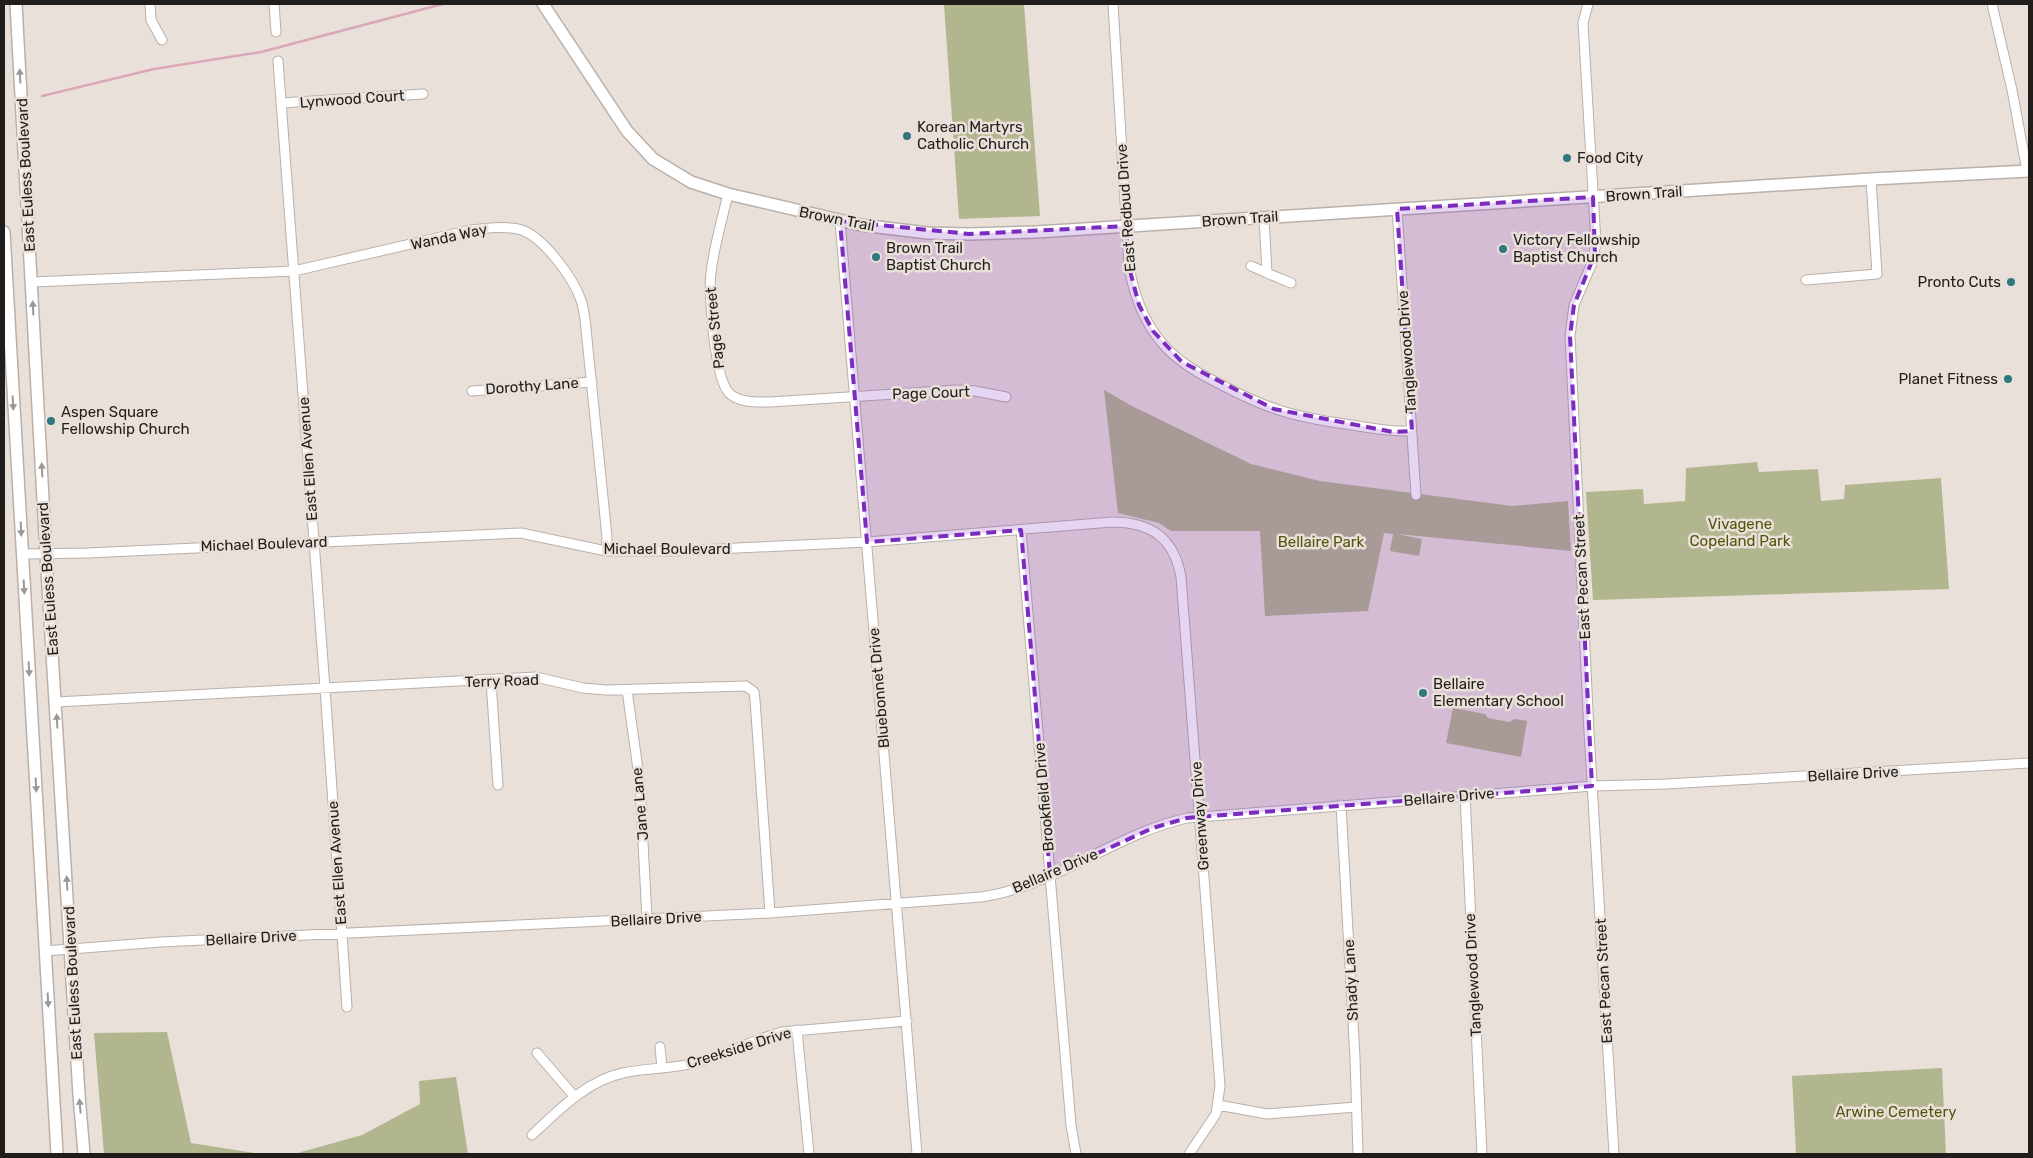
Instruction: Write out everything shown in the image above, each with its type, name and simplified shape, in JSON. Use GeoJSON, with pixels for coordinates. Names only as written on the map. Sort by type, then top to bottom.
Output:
{"type":"FeatureCollection","features":[{"type":"Feature","properties":{"kind":"main road","name":"East Euless Boulevard"},"geometry":{"type":"LineString","coordinates":[[16,4],[46,554],[84,1154]]}},
{"type":"Feature","properties":{"kind":"main road","name":"Brown Trail"},"geometry":{"type":"LineString","coordinates":[[543,4],[627,131],[653,159],[691,182],[728,194],[840,222],[928,233],[1036,232],[1871,179],[2028,171]]}},
{"type":"Feature","properties":{"kind":"main road","name":"East Euless Boulevard"},"geometry":{"type":"LineString","coordinates":[[4,232],[57,1154]]}},
{"type":"Feature","properties":{"kind":"street"},"geometry":{"type":"LineString","coordinates":[[150,4],[151,20],[162,40]]}},
{"type":"Feature","properties":{"kind":"street"},"geometry":{"type":"LineString","coordinates":[[274,4],[276,32]]}},
{"type":"Feature","properties":{"kind":"street","name":"East Redbud Drive"},"geometry":{"type":"LineString","coordinates":[[1113,4],[1126,226],[1132,286],[1145,318],[1163,344],[1190,368],[1239,394],[1274,409],[1308,418],[1384,430],[1412,431]]}},
{"type":"Feature","properties":{"kind":"street","name":"East Pecan Street"},"geometry":{"type":"LineString","coordinates":[[1588,4],[1583,23],[1595,254],[1574,305],[1570,336],[1592,786],[1614,1154]]}},
{"type":"Feature","properties":{"kind":"street"},"geometry":{"type":"LineString","coordinates":[[1992,4],[2028,171]]}},
{"type":"Feature","properties":{"kind":"street","name":"East Ellen Avenue"},"geometry":{"type":"LineString","coordinates":[[278,61],[325,688],[346,1007]]}},
{"type":"Feature","properties":{"kind":"street","name":"Lynwood Court"},"geometry":{"type":"LineString","coordinates":[[282,103],[423,94]]}},
{"type":"Feature","properties":{"kind":"street"},"geometry":{"type":"LineString","coordinates":[[1806,280],[1877,274],[1871,179]]}},
{"type":"Feature","properties":{"kind":"street","name":"Page Street"},"geometry":{"type":"LineString","coordinates":[[728,194],[710,273],[710,292],[720,376],[727,390],[736,398],[754,402],[855,396]]}},
{"type":"Feature","properties":{"kind":"street","name":"Tanglewood Drive"},"geometry":{"type":"LineString","coordinates":[[1397,209],[1416,494]]}},
{"type":"Feature","properties":{"kind":"street"},"geometry":{"type":"LineString","coordinates":[[1264,218],[1267,273]]}},
{"type":"Feature","properties":{"kind":"street","name":"Bluebonnet Drive"},"geometry":{"type":"LineString","coordinates":[[840,222],[917,1154]]}},
{"type":"Feature","properties":{"kind":"street","name":"Wanda Way"},"geometry":{"type":"LineString","coordinates":[[32,282],[294,271],[471,230],[491,228],[519,229],[540,241],[565,271],[581,299],[586,319],[607,538],[606,551]]}},
{"type":"Feature","properties":{"kind":"street"},"geometry":{"type":"LineString","coordinates":[[1251,266],[1291,283]]}},
{"type":"Feature","properties":{"kind":"street","name":"Dorothy Lane"},"geometry":{"type":"LineString","coordinates":[[472,391],[592,382]]}},
{"type":"Feature","properties":{"kind":"street","name":"Page Court"},"geometry":{"type":"LineString","coordinates":[[855,396],[957,390],[975,391],[1006,397]]}},
{"type":"Feature","properties":{"kind":"street","name":"Michael Boulevard"},"geometry":{"type":"LineString","coordinates":[[23,554],[521,533],[606,551],[673,551],[867,542],[1125,522],[1148,528],[1159,535]]}},
{"type":"Feature","properties":{"kind":"street","name":"Brookfield Drive"},"geometry":{"type":"LineString","coordinates":[[1021,530],[1071,1126],[1076,1154]]}},
{"type":"Feature","properties":{"kind":"street","name":"Greenway Drive"},"geometry":{"type":"LineString","coordinates":[[1159,535],[1174,551],[1182,577],[1220,1086],[1218,1104]]}},
{"type":"Feature","properties":{"kind":"street","name":"Terry Road"},"geometry":{"type":"LineString","coordinates":[[56,702],[491,681],[536,677],[583,688],[627,690],[746,686],[754,692],[770,913]]}},
{"type":"Feature","properties":{"kind":"street"},"geometry":{"type":"LineString","coordinates":[[491,681],[498,785]]}},
{"type":"Feature","properties":{"kind":"street","name":"Jane Lane"},"geometry":{"type":"LineString","coordinates":[[627,690],[640,784],[647,919]]}},
{"type":"Feature","properties":{"kind":"street","name":"Bellaire Drive"},"geometry":{"type":"LineString","coordinates":[[45,952],[161,942],[770,913],[998,895],[1028,886],[1167,822],[1200,817],[1592,786],[1666,784],[2029,763]]}},
{"type":"Feature","properties":{"kind":"street","name":"Tanglewood Drive"},"geometry":{"type":"LineString","coordinates":[[1465,795],[1482,1154]]}},
{"type":"Feature","properties":{"kind":"street","name":"Shady Lane"},"geometry":{"type":"LineString","coordinates":[[1341,805],[1358,1154]]}},
{"type":"Feature","properties":{"kind":"street","name":"Creekside Drive"},"geometry":{"type":"LineString","coordinates":[[532,1135],[574,1096],[621,1073],[692,1064],[718,1056],[767,1036],[797,1030],[907,1022]]}},
{"type":"Feature","properties":{"kind":"street"},"geometry":{"type":"LineString","coordinates":[[797,1030],[809,1154]]}},
{"type":"Feature","properties":{"kind":"street"},"geometry":{"type":"LineString","coordinates":[[660,1047],[662,1068]]}},
{"type":"Feature","properties":{"kind":"street"},"geometry":{"type":"LineString","coordinates":[[537,1053],[574,1096]]}},
{"type":"Feature","properties":{"kind":"street"},"geometry":{"type":"LineString","coordinates":[[1189,1154],[1216,1114],[1218,1104],[1267,1114],[1287,1114],[1356,1107]]}},
{"type":"Feature","properties":{"kind":"highlighted area"},"geometry":{"type":"Polygon","coordinates":[[[1593,197],[1595,254],[1574,305],[1570,336],[1592,786],[1187,818],[1153,828],[1050,875],[1021,530],[867,542],[840,221],[969,234],[1126,226],[1129,267],[1139,305],[1153,331],[1182,362],[1274,409],[1393,432],[1412,431],[1397,209],[1593,197]]]}},
{"type":"Feature","properties":{"kind":"green space"},"geometry":{"type":"Polygon","coordinates":[[[944,4],[1024,4],[1040,216],[959,219],[944,4]]]}},
{"type":"Feature","properties":{"kind":"green space","name":"Bellaire Park"},"geometry":{"type":"Polygon","coordinates":[[[1104,390],[1132,406],[1251,464],[1320,481],[1512,506],[1568,501],[1571,551],[1397,534],[1422,539],[1419,556],[1390,551],[1393,534],[1384,533],[1368,611],[1265,616],[1260,531],[1171,531],[1159,523],[1118,513],[1104,390]]]}},
{"type":"Feature","properties":{"kind":"green space","name":"Vivagene Copeland Park"},"geometry":{"type":"Polygon","coordinates":[[[1757,462],[1759,472],[1818,469],[1821,501],[1844,499],[1845,485],[1941,478],[1949,589],[1593,600],[1586,492],[1643,489],[1644,504],[1685,501],[1686,468],[1757,462]]]}},
{"type":"Feature","properties":{"kind":"green space"},"geometry":{"type":"Polygon","coordinates":[[[1453,708],[1485,714],[1488,718],[1509,722],[1514,719],[1527,721],[1521,757],[1446,743],[1453,708]]]}},
{"type":"Feature","properties":{"kind":"green space"},"geometry":{"type":"Polygon","coordinates":[[[167,1032],[191,1143],[261,1154],[104,1154],[94,1033],[167,1032]]]}},
{"type":"Feature","properties":{"kind":"green space","name":"Arwine Cemetery"},"geometry":{"type":"Polygon","coordinates":[[[1942,1068],[1946,1154],[1796,1154],[1792,1076],[1942,1068]]]}},
{"type":"Feature","properties":{"kind":"green space"},"geometry":{"type":"Polygon","coordinates":[[[456,1077],[468,1154],[294,1154],[362,1135],[420,1104],[419,1081],[456,1077]]]}},
{"type":"Feature","properties":{"kind":"waterway"},"geometry":{"type":"LineString","coordinates":[[42,96],[154,69],[261,52],[443,4]]}},
{"type":"Feature","properties":{"kind":"place","name":"Korean Martyrs Catholic Church"},"geometry":{"type":"Point","coordinates":[907,136]}},
{"type":"Feature","properties":{"kind":"place","name":"Food City"},"geometry":{"type":"Point","coordinates":[1567,158]}},
{"type":"Feature","properties":{"kind":"place","name":"Victory Fellowship Baptist Church"},"geometry":{"type":"Point","coordinates":[1503,249]}},
{"type":"Feature","properties":{"kind":"place","name":"Brown Trail Baptist Church"},"geometry":{"type":"Point","coordinates":[876,257]}},
{"type":"Feature","properties":{"kind":"place","name":"Pronto Cuts"},"geometry":{"type":"Point","coordinates":[2011,282]}},
{"type":"Feature","properties":{"kind":"place","name":"Planet Fitness"},"geometry":{"type":"Point","coordinates":[2008,379]}},
{"type":"Feature","properties":{"kind":"place","name":"Aspen Square Fellowship Church"},"geometry":{"type":"Point","coordinates":[51,421]}},
{"type":"Feature","properties":{"kind":"place","name":"Bellaire Elementary School"},"geometry":{"type":"Point","coordinates":[1423,693]}}]}
